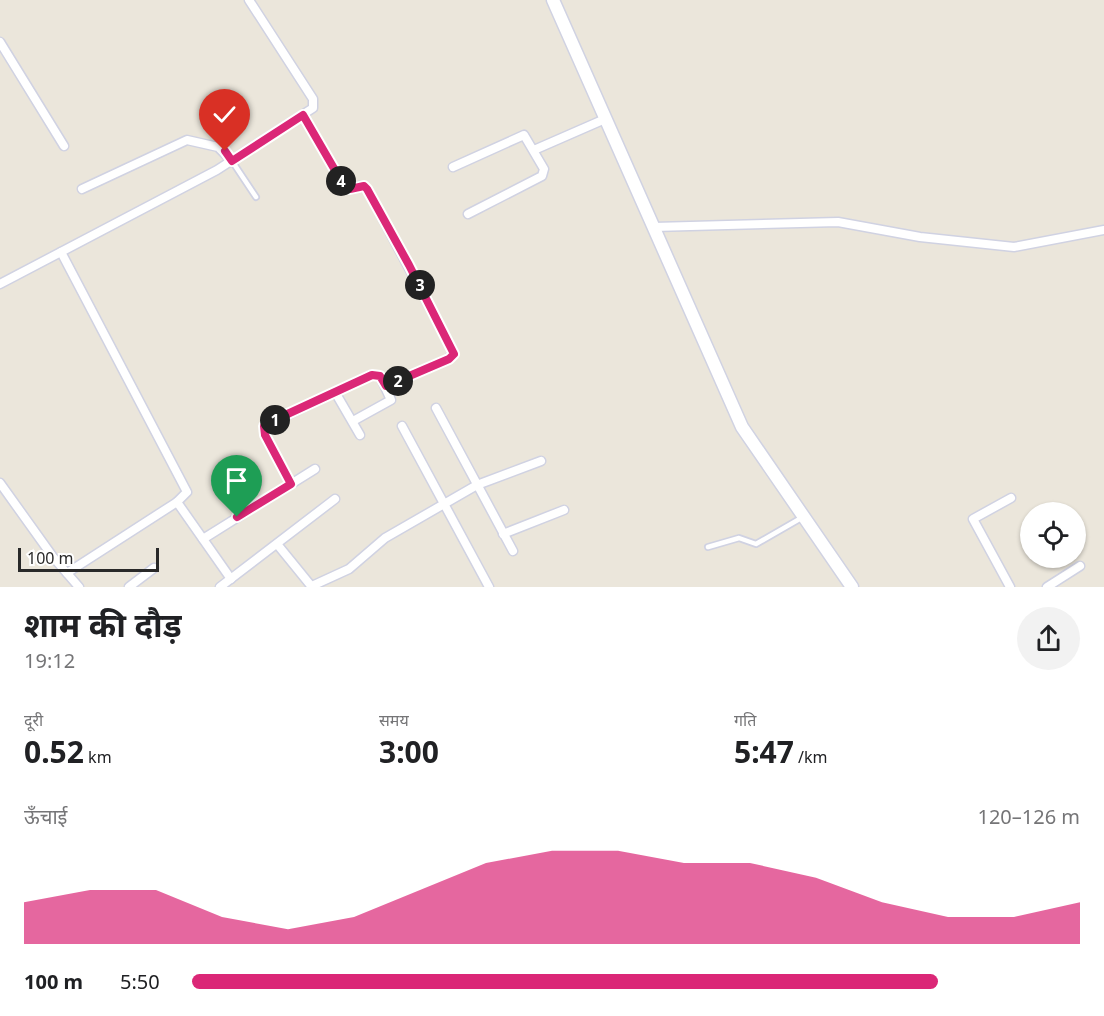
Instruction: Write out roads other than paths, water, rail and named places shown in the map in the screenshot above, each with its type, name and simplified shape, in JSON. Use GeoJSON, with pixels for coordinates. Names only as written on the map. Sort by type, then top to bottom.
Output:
{"type":"FeatureCollection","features":[{"type":"Feature","properties":{"kind":"street"},"geometry":{"type":"LineString","coordinates":[[0,284],[232,161],[313,108],[313,99],[249,0]]}},
{"type":"Feature","properties":{"kind":"street"},"geometry":{"type":"LineString","coordinates":[[554,0],[742,428],[852,587]]}},
{"type":"Feature","properties":{"kind":"street"},"geometry":{"type":"LineString","coordinates":[[0,42],[64,146]]}},
{"type":"Feature","properties":{"kind":"street"},"geometry":{"type":"LineString","coordinates":[[303,115],[343,184],[350,189],[364,186],[367,189],[453,351],[449,359],[386,386]]}},
{"type":"Feature","properties":{"kind":"street"},"geometry":{"type":"LineString","coordinates":[[534,150],[605,119]]}},
{"type":"Feature","properties":{"kind":"street"},"geometry":{"type":"LineString","coordinates":[[453,167],[520,136],[527,137],[544,174],[468,214]]}},
{"type":"Feature","properties":{"kind":"street"},"geometry":{"type":"LineString","coordinates":[[82,189],[187,140],[218,147],[232,161]]}},
{"type":"Feature","properties":{"kind":"street"},"geometry":{"type":"LineString","coordinates":[[654,227],[838,222],[920,237],[1014,247],[1104,230]]}},
{"type":"Feature","properties":{"kind":"street"},"geometry":{"type":"LineString","coordinates":[[61,252],[187,492],[177,502],[67,573]]}},
{"type":"Feature","properties":{"kind":"street"},"geometry":{"type":"LineString","coordinates":[[291,484],[265,435],[264,426],[376,374],[391,396],[388,403],[352,421]]}},
{"type":"Feature","properties":{"kind":"street"},"geometry":{"type":"LineString","coordinates":[[335,392],[360,435]]}},
{"type":"Feature","properties":{"kind":"street"},"geometry":{"type":"LineString","coordinates":[[436,408],[513,551]]}},
{"type":"Feature","properties":{"kind":"street"},"geometry":{"type":"LineString","coordinates":[[402,426],[489,587]]}},
{"type":"Feature","properties":{"kind":"street"},"geometry":{"type":"LineString","coordinates":[[277,544],[312,586],[349,569],[385,538],[477,485],[541,460]]}},
{"type":"Feature","properties":{"kind":"street"},"geometry":{"type":"LineString","coordinates":[[203,539],[315,469]]}},
{"type":"Feature","properties":{"kind":"street"},"geometry":{"type":"LineString","coordinates":[[0,483],[79,587]]}},
{"type":"Feature","properties":{"kind":"street"},"geometry":{"type":"LineString","coordinates":[[1010,587],[973,519],[1011,498]]}},
{"type":"Feature","properties":{"kind":"street"},"geometry":{"type":"LineString","coordinates":[[220,587],[335,499]]}},
{"type":"Feature","properties":{"kind":"street"},"geometry":{"type":"LineString","coordinates":[[177,502],[231,579]]}},
{"type":"Feature","properties":{"kind":"street"},"geometry":{"type":"LineString","coordinates":[[503,534],[564,510]]}},
{"type":"Feature","properties":{"kind":"street"},"geometry":{"type":"LineString","coordinates":[[129,587],[154,568]]}},
{"type":"Feature","properties":{"kind":"street"},"geometry":{"type":"LineString","coordinates":[[1047,587],[1077,568]]}},
{"type":"Feature","properties":{"kind":"lane"},"geometry":{"type":"LineString","coordinates":[[232,161],[256,197]]}},
{"type":"Feature","properties":{"kind":"lane"},"geometry":{"type":"LineString","coordinates":[[708,547],[739,538],[756,544],[803,517]]}}]}
